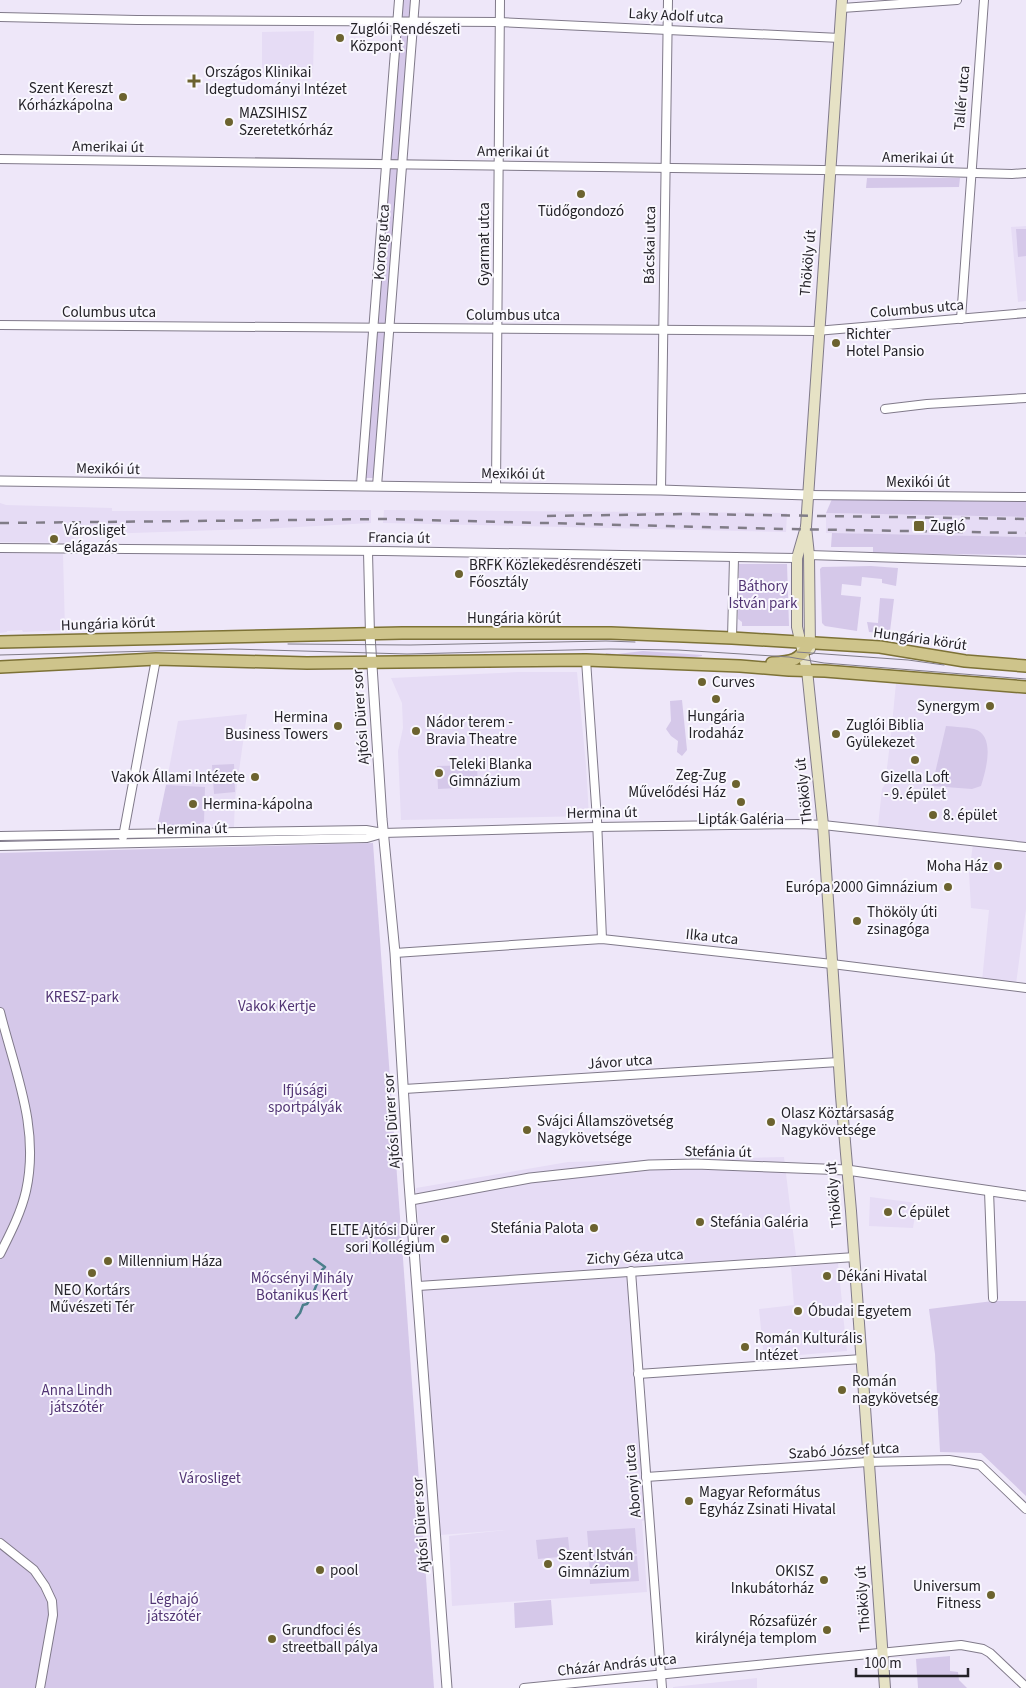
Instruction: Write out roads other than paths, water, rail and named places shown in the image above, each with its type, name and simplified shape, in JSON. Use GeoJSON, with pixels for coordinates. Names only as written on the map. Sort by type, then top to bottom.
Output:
{"type":"FeatureCollection","features":[{"type":"Feature","properties":{"kind":"main road","name":"Thököly út"},"geometry":{"type":"LineString","coordinates":[[842,4],[807,495],[806,528],[809,555],[804,646],[823,825],[885,1688]]}},
{"type":"Feature","properties":{"kind":"main road","name":"Thököly út"},"geometry":{"type":"LineString","coordinates":[[804,646],[798,627],[797,558],[806,528]]}},
{"type":"Feature","properties":{"kind":"main road","name":"Hungária körút"},"geometry":{"type":"LineString","coordinates":[[0,642],[544,632],[732,638],[804,646],[880,647],[965,661],[1026,666]]}},
{"type":"Feature","properties":{"kind":"main road"},"geometry":{"type":"LineString","coordinates":[[740,666],[794,661],[804,646]]}},
{"type":"Feature","properties":{"kind":"main road"},"geometry":{"type":"LineString","coordinates":[[0,667],[156,659],[307,662],[586,660],[807,670],[1026,687]]}},
{"type":"Feature","properties":{"kind":"street","name":"Korong utca"},"geometry":{"type":"LineString","coordinates":[[362,485],[399,0]]}},
{"type":"Feature","properties":{"kind":"street","name":"Korong utca"},"geometry":{"type":"LineString","coordinates":[[377,486],[415,0]]}},
{"type":"Feature","properties":{"kind":"street","name":"Gyarmat utca"},"geometry":{"type":"LineString","coordinates":[[496,488],[500,0]]}},
{"type":"Feature","properties":{"kind":"street","name":"Bácskai utca"},"geometry":{"type":"LineString","coordinates":[[660,490],[668,0]]}},
{"type":"Feature","properties":{"kind":"street"},"geometry":{"type":"LineString","coordinates":[[842,4],[957,0]]}},
{"type":"Feature","properties":{"kind":"street","name":"Tallér utca"},"geometry":{"type":"LineString","coordinates":[[961,319],[970,173],[984,0]]}},
{"type":"Feature","properties":{"kind":"street","name":"Laky Adolf utca"},"geometry":{"type":"LineString","coordinates":[[0,17],[146,20],[500,22],[840,38]]}},
{"type":"Feature","properties":{"kind":"street","name":"Amerikai út"},"geometry":{"type":"LineString","coordinates":[[0,159],[1026,173]]}},
{"type":"Feature","properties":{"kind":"street","name":"Columbus utca"},"geometry":{"type":"LineString","coordinates":[[0,325],[818,331],[1026,313]]}},
{"type":"Feature","properties":{"kind":"street"},"geometry":{"type":"LineString","coordinates":[[885,409],[927,404],[1026,398]]}},
{"type":"Feature","properties":{"kind":"street","name":"Mexikói út"},"geometry":{"type":"LineString","coordinates":[[0,481],[362,485],[660,490],[807,495],[1026,497]]}},
{"type":"Feature","properties":{"kind":"street","name":"Francia út"},"geometry":{"type":"LineString","coordinates":[[0,548],[797,558]]}},
{"type":"Feature","properties":{"kind":"street","name":"Ajtósi Dürer sor"},"geometry":{"type":"LineString","coordinates":[[368,552],[370,661],[383,833],[395,953],[446,1688]]}},
{"type":"Feature","properties":{"kind":"street"},"geometry":{"type":"LineString","coordinates":[[809,555],[1026,562]]}},
{"type":"Feature","properties":{"kind":"street"},"geometry":{"type":"LineString","coordinates":[[732,638],[734,558]]}},
{"type":"Feature","properties":{"kind":"street"},"geometry":{"type":"LineString","coordinates":[[122,844],[156,659]]}},
{"type":"Feature","properties":{"kind":"street"},"geometry":{"type":"LineString","coordinates":[[586,660],[602,939]]}},
{"type":"Feature","properties":{"kind":"street","name":"Hermina út"},"geometry":{"type":"LineString","coordinates":[[0,836],[362,830],[383,833],[597,827],[823,825],[1026,847]]}},
{"type":"Feature","properties":{"kind":"street","name":"Hermina út"},"geometry":{"type":"LineString","coordinates":[[0,846],[367,838],[383,833]]}},
{"type":"Feature","properties":{"kind":"street","name":"Ilka utca"},"geometry":{"type":"LineString","coordinates":[[395,953],[602,939],[832,964],[1026,988]]}},
{"type":"Feature","properties":{"kind":"street"},"geometry":{"type":"LineString","coordinates":[[0,1012],[28,1118],[31,1147],[30,1167],[22,1204],[0,1254]]}},
{"type":"Feature","properties":{"kind":"street","name":"Jávor utca"},"geometry":{"type":"LineString","coordinates":[[404,1089],[839,1062]]}},
{"type":"Feature","properties":{"kind":"street","name":"Stefánia út"},"geometry":{"type":"LineString","coordinates":[[411,1200],[530,1178],[650,1165],[733,1165],[847,1170],[1026,1196]]}},
{"type":"Feature","properties":{"kind":"street"},"geometry":{"type":"LineString","coordinates":[[990,1191],[993,1298]]}},
{"type":"Feature","properties":{"kind":"street","name":"Zichy Géza utca"},"geometry":{"type":"LineString","coordinates":[[418,1286],[855,1257]]}},
{"type":"Feature","properties":{"kind":"street","name":"Abonyi utca"},"geometry":{"type":"LineString","coordinates":[[630,1271],[662,1688]]}},
{"type":"Feature","properties":{"kind":"street"},"geometry":{"type":"LineString","coordinates":[[638,1374],[862,1358]]}},
{"type":"Feature","properties":{"kind":"street","name":"Szabó József utca"},"geometry":{"type":"LineString","coordinates":[[646,1477],[868,1462],[949,1460],[980,1465],[1026,1509]]}},
{"type":"Feature","properties":{"kind":"street"},"geometry":{"type":"LineString","coordinates":[[0,1543],[34,1570],[52,1601],[53,1615],[40,1688]]}},
{"type":"Feature","properties":{"kind":"street","name":"Cházár András utca"},"geometry":{"type":"LineString","coordinates":[[524,1688],[961,1646],[983,1648],[1026,1688]]}},
{"type":"Feature","properties":{"kind":"waterway"},"geometry":{"type":"LineString","coordinates":[[296,1318],[303,1305],[307,1304],[312,1296],[312,1292],[321,1278],[322,1270],[325,1267],[314,1259]]}},
{"type":"Feature","properties":{"kind":"tram line"},"geometry":{"type":"LineString","coordinates":[[288,644],[410,645],[635,642]]}},
{"type":"Feature","properties":{"kind":"tram line"},"geometry":{"type":"LineString","coordinates":[[0,655],[232,649],[407,654],[610,649],[678,650],[789,657],[824,663],[1026,679]]}},
{"type":"Feature","properties":{"kind":"tram line"},"geometry":{"type":"LineString","coordinates":[[797,652],[908,660],[944,665]]}},
{"type":"Feature","properties":{"kind":"railway"},"geometry":{"type":"LineString","coordinates":[[547,516],[690,514],[1026,519]]}},
{"type":"Feature","properties":{"kind":"railway"},"geometry":{"type":"LineString","coordinates":[[0,523],[384,519],[1026,533]]}},
{"type":"Feature","properties":{"kind":"place","name":"Zuglói Rendészeti Központ"},"geometry":{"type":"Point","coordinates":[340,38]}},
{"type":"Feature","properties":{"kind":"place","name":"Országos Klinikai Idegtudományi Intézet"},"geometry":{"type":"Point","coordinates":[194,81]}},
{"type":"Feature","properties":{"kind":"place","name":"Szent Kereszt Kórházkápolna"},"geometry":{"type":"Point","coordinates":[123,97]}},
{"type":"Feature","properties":{"kind":"place","name":"MAZSIHISZ Szeretetkórház"},"geometry":{"type":"Point","coordinates":[229,122]}},
{"type":"Feature","properties":{"kind":"place","name":"Tüdőgondozó"},"geometry":{"type":"Point","coordinates":[581,194]}},
{"type":"Feature","properties":{"kind":"place","name":"Richter Hotel Pansio"},"geometry":{"type":"Point","coordinates":[836,343]}},
{"type":"Feature","properties":{"kind":"place","name":"Zugló"},"geometry":{"type":"Point","coordinates":[919,526]}},
{"type":"Feature","properties":{"kind":"place","name":"Városliget elágazás"},"geometry":{"type":"Point","coordinates":[54,539]}},
{"type":"Feature","properties":{"kind":"place","name":"BRFK Közlekedésrendészeti Főosztály"},"geometry":{"type":"Point","coordinates":[459,574]}},
{"type":"Feature","properties":{"kind":"place","name":"Curves"},"geometry":{"type":"Point","coordinates":[702,682]}},
{"type":"Feature","properties":{"kind":"place","name":"Hungária Irodaház"},"geometry":{"type":"Point","coordinates":[716,699]}},
{"type":"Feature","properties":{"kind":"place","name":"Synergym"},"geometry":{"type":"Point","coordinates":[990,706]}},
{"type":"Feature","properties":{"kind":"place","name":"Hermina Business Towers"},"geometry":{"type":"Point","coordinates":[338,726]}},
{"type":"Feature","properties":{"kind":"place","name":"Nádor terem - Bravia Theatre"},"geometry":{"type":"Point","coordinates":[416,731]}},
{"type":"Feature","properties":{"kind":"place","name":"Zuglói Biblia Gyülekezet"},"geometry":{"type":"Point","coordinates":[836,734]}},
{"type":"Feature","properties":{"kind":"place","name":"Gizella Loft - 9. épület"},"geometry":{"type":"Point","coordinates":[915,760]}},
{"type":"Feature","properties":{"kind":"place","name":"Teleki Blanka Gimnázium"},"geometry":{"type":"Point","coordinates":[439,773]}},
{"type":"Feature","properties":{"kind":"place","name":"Vakok Állami Intézete"},"geometry":{"type":"Point","coordinates":[255,777]}},
{"type":"Feature","properties":{"kind":"place","name":"Zeg-Zug Művelődési Ház"},"geometry":{"type":"Point","coordinates":[736,784]}},
{"type":"Feature","properties":{"kind":"place","name":"Lipták Galéria"},"geometry":{"type":"Point","coordinates":[741,802]}},
{"type":"Feature","properties":{"kind":"place","name":"Hermina-kápolna"},"geometry":{"type":"Point","coordinates":[193,804]}},
{"type":"Feature","properties":{"kind":"place","name":"8. épület"},"geometry":{"type":"Point","coordinates":[933,815]}},
{"type":"Feature","properties":{"kind":"place","name":"Moha Ház"},"geometry":{"type":"Point","coordinates":[998,866]}},
{"type":"Feature","properties":{"kind":"place","name":"Európa 2000 Gimnázium"},"geometry":{"type":"Point","coordinates":[948,887]}},
{"type":"Feature","properties":{"kind":"place","name":"Thököly úti zsinagóga"},"geometry":{"type":"Point","coordinates":[857,921]}},
{"type":"Feature","properties":{"kind":"place","name":"Olasz Köztársaság Nagykövetsége"},"geometry":{"type":"Point","coordinates":[771,1122]}},
{"type":"Feature","properties":{"kind":"place","name":"Svájci Államszövetség Nagykövetsége"},"geometry":{"type":"Point","coordinates":[527,1130]}},
{"type":"Feature","properties":{"kind":"place","name":"C épület"},"geometry":{"type":"Point","coordinates":[888,1212]}},
{"type":"Feature","properties":{"kind":"place","name":"Stefánia Galéria"},"geometry":{"type":"Point","coordinates":[700,1222]}},
{"type":"Feature","properties":{"kind":"place","name":"Stefánia Palota"},"geometry":{"type":"Point","coordinates":[594,1228]}},
{"type":"Feature","properties":{"kind":"place","name":"ELTE Ajtósi Dürer sori Kollégium"},"geometry":{"type":"Point","coordinates":[445,1239]}},
{"type":"Feature","properties":{"kind":"place","name":"Millennium Háza"},"geometry":{"type":"Point","coordinates":[108,1261]}},
{"type":"Feature","properties":{"kind":"place","name":"NEO Kortárs Művészeti Tér"},"geometry":{"type":"Point","coordinates":[92,1273]}},
{"type":"Feature","properties":{"kind":"place","name":"Dékáni Hivatal"},"geometry":{"type":"Point","coordinates":[827,1276]}},
{"type":"Feature","properties":{"kind":"place","name":"Óbudai Egyetem"},"geometry":{"type":"Point","coordinates":[798,1311]}},
{"type":"Feature","properties":{"kind":"place","name":"Román Kulturális Intézet"},"geometry":{"type":"Point","coordinates":[745,1347]}},
{"type":"Feature","properties":{"kind":"place","name":"Román nagykövetség"},"geometry":{"type":"Point","coordinates":[842,1390]}},
{"type":"Feature","properties":{"kind":"place","name":"Magyar Református Egyház Zsinati Hivatal"},"geometry":{"type":"Point","coordinates":[689,1501]}},
{"type":"Feature","properties":{"kind":"place","name":"Szent István Gimnázium"},"geometry":{"type":"Point","coordinates":[548,1564]}},
{"type":"Feature","properties":{"kind":"place","name":"pool"},"geometry":{"type":"Point","coordinates":[320,1570]}},
{"type":"Feature","properties":{"kind":"place","name":"OKISZ Inkubátorház"},"geometry":{"type":"Point","coordinates":[824,1580]}},
{"type":"Feature","properties":{"kind":"place","name":"Universum Fitness"},"geometry":{"type":"Point","coordinates":[991,1595]}},
{"type":"Feature","properties":{"kind":"place","name":"Rózsafüzér királynéja templom"},"geometry":{"type":"Point","coordinates":[827,1630]}},
{"type":"Feature","properties":{"kind":"place","name":"Grundfoci és streetball pálya"},"geometry":{"type":"Point","coordinates":[272,1639]}},
{"type":"Feature","properties":{"kind":"park label","name":"Báthory István park"},"geometry":{"type":"Point","coordinates":[763,594]}},
{"type":"Feature","properties":{"kind":"park label","name":"KRESZ-park"},"geometry":{"type":"Point","coordinates":[82,997]}},
{"type":"Feature","properties":{"kind":"park label","name":"Vakok Kertje"},"geometry":{"type":"Point","coordinates":[277,1006]}},
{"type":"Feature","properties":{"kind":"park label","name":"Ifjúsági sportpályák"},"geometry":{"type":"Point","coordinates":[305,1098]}},
{"type":"Feature","properties":{"kind":"park label","name":"Mőcsényi Mihály Botanikus Kert"},"geometry":{"type":"Point","coordinates":[302,1286]}},
{"type":"Feature","properties":{"kind":"park label","name":"Anna Lindh játszótér"},"geometry":{"type":"Point","coordinates":[77,1398]}},
{"type":"Feature","properties":{"kind":"park label","name":"Városliget"},"geometry":{"type":"Point","coordinates":[210,1478]}},
{"type":"Feature","properties":{"kind":"park label","name":"Léghajó játszótér"},"geometry":{"type":"Point","coordinates":[174,1608]}}]}
